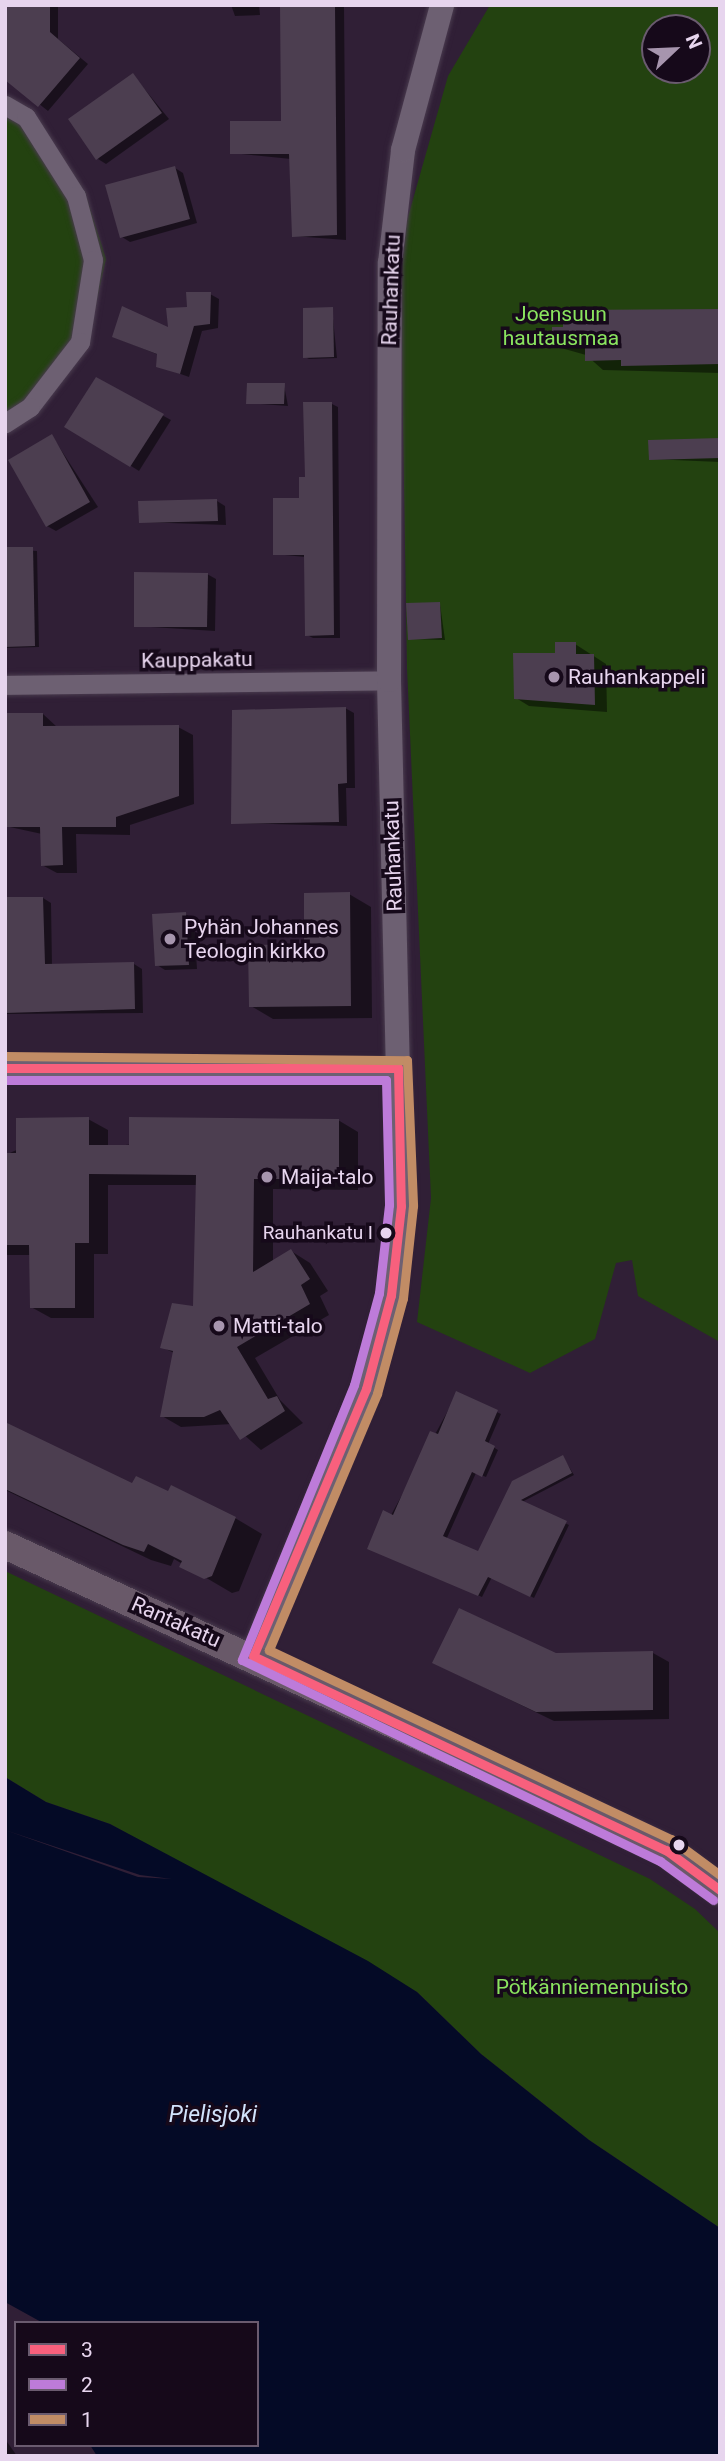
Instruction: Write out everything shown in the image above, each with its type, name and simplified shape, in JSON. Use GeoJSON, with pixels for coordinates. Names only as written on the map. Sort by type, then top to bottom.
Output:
{"type":"FeatureCollection","features":[{"type":"Feature","properties":{"kind":"main road","name":"Rantakatu"},"geometry":{"type":"LineString","coordinates":[[5,1545],[253,1656],[666,1850],[720,1890]]}},
{"type":"Feature","properties":{"kind":"street","name":"Rauhankatu"},"geometry":{"type":"LineString","coordinates":[[438,36],[442,5]]}},
{"type":"Feature","properties":{"kind":"street","name":"Rauhankatu"},"geometry":{"type":"LineString","coordinates":[[253,1656],[366,1390],[391,1295],[401,1206],[389,680],[390,263],[403,150],[438,36],[453,5]]}},
{"type":"Feature","properties":{"kind":"street"},"geometry":{"type":"LineString","coordinates":[[5,105],[26,117],[76,196],[93,260],[80,342],[30,407],[5,423]]}},
{"type":"Feature","properties":{"kind":"street","name":"Kauppakatu"},"geometry":{"type":"LineString","coordinates":[[5,685],[389,680]]}},
{"type":"Feature","properties":{"kind":"street"},"geometry":{"type":"LineString","coordinates":[[5,1068],[398,1068]]}},
{"type":"Feature","properties":{"kind":"green space","name":"Joensuun hautausmaa"},"geometry":{"type":"Polygon","coordinates":[[[490,5],[720,5],[720,1342],[638,1296],[632,1260],[616,1263],[595,1339],[530,1373],[417,1322],[431,1198],[407,668],[400,245],[448,76],[490,5]]]}},
{"type":"Feature","properties":{"kind":"green space"},"geometry":{"type":"Polygon","coordinates":[[[5,97],[31,112],[85,192],[106,259],[88,341],[5,431],[5,97]]]}},
{"type":"Feature","properties":{"kind":"green space","name":"Pötkänniemenpuisto"},"geometry":{"type":"Polygon","coordinates":[[[5,1571],[650,1879],[695,1909],[720,1933],[720,2228],[589,2140],[481,2054],[417,1992],[110,1824],[46,1802],[5,1777],[5,1571]]]}},
{"type":"Feature","properties":{"kind":"water","name":"Pielisjoki"},"geometry":{"type":"Polygon","coordinates":[[[5,1777],[46,1802],[110,1824],[368,1961],[417,1992],[481,2054],[589,2140],[720,2228],[720,2456],[97,2456],[91,2447],[259,2447],[259,2321],[39,2321],[5,2302],[5,1777]]]}},
{"type":"Feature","properties":{"kind":"pier"},"geometry":{"type":"Polygon","coordinates":[[[5,1830],[140,1875],[172,1879],[138,1877],[5,1830]]]}},
{"type":"Feature","properties":{"kind":"building"},"geometry":{"type":"Polygon","coordinates":[[[5,5],[50,5],[50,32],[80,58],[38,107],[5,80],[5,5]]]}},
{"type":"Feature","properties":{"kind":"building"},"geometry":{"type":"Polygon","coordinates":[[[280,5],[335,5],[337,235],[292,237],[289,154],[230,154],[230,121],[281,121],[280,5]]]}},
{"type":"Feature","properties":{"kind":"building"},"geometry":{"type":"Polygon","coordinates":[[[133,73],[162,113],[96,160],[68,119],[133,73]]]}},
{"type":"Feature","properties":{"kind":"building"},"geometry":{"type":"Polygon","coordinates":[[[175,166],[190,219],[120,238],[105,185],[175,166]]]}},
{"type":"Feature","properties":{"kind":"building"},"geometry":{"type":"Polygon","coordinates":[[[186,292],[211,292],[210,324],[194,326],[180,374],[156,367],[157,354],[112,337],[122,306],[168,327],[166,308],[187,307],[186,292]]]}},
{"type":"Feature","properties":{"kind":"building"},"geometry":{"type":"Polygon","coordinates":[[[333,307],[334,357],[303,358],[303,308],[333,307]]]}},
{"type":"Feature","properties":{"kind":"building"},"geometry":{"type":"Polygon","coordinates":[[[720,309],[720,364],[621,366],[621,360],[585,361],[585,346],[552,347],[552,327],[563,327],[563,310],[720,309]]]}},
{"type":"Feature","properties":{"kind":"building"},"geometry":{"type":"Polygon","coordinates":[[[96,377],[164,414],[130,467],[64,427],[96,377]]]}},
{"type":"Feature","properties":{"kind":"building"},"geometry":{"type":"Polygon","coordinates":[[[247,383],[285,383],[284,404],[246,404],[247,383]]]}},
{"type":"Feature","properties":{"kind":"building"},"geometry":{"type":"Polygon","coordinates":[[[303,402],[332,402],[334,635],[305,636],[304,555],[273,555],[273,498],[299,498],[299,477],[305,477],[303,402]]]}},
{"type":"Feature","properties":{"kind":"building"},"geometry":{"type":"Polygon","coordinates":[[[52,434],[90,502],[46,527],[8,460],[52,434]]]}},
{"type":"Feature","properties":{"kind":"building"},"geometry":{"type":"Polygon","coordinates":[[[720,438],[720,458],[649,460],[648,440],[720,438]]]}},
{"type":"Feature","properties":{"kind":"building"},"geometry":{"type":"Polygon","coordinates":[[[217,499],[218,521],[139,523],[138,501],[217,499]]]}},
{"type":"Feature","properties":{"kind":"building"},"geometry":{"type":"Polygon","coordinates":[[[5,547],[33,547],[35,646],[5,647],[5,547]]]}},
{"type":"Feature","properties":{"kind":"building"},"geometry":{"type":"Polygon","coordinates":[[[134,572],[208,573],[207,627],[134,627],[134,572]]]}},
{"type":"Feature","properties":{"kind":"building"},"geometry":{"type":"Polygon","coordinates":[[[440,602],[442,638],[408,640],[406,603],[440,602]]]}},
{"type":"Feature","properties":{"kind":"building","name":"Rauhankappeli"},"geometry":{"type":"Polygon","coordinates":[[[555,642],[576,642],[576,654],[594,654],[595,705],[514,699],[513,653],[555,653],[555,642]]]}},
{"type":"Feature","properties":{"kind":"building"},"geometry":{"type":"Polygon","coordinates":[[[346,707],[347,783],[338,784],[339,822],[231,824],[232,710],[346,707]]]}},
{"type":"Feature","properties":{"kind":"building"},"geometry":{"type":"Polygon","coordinates":[[[5,713],[43,713],[43,726],[179,725],[179,796],[116,817],[116,827],[62,827],[63,865],[41,866],[40,827],[5,827],[5,713]]]}},
{"type":"Feature","properties":{"kind":"building"},"geometry":{"type":"Polygon","coordinates":[[[350,892],[351,1006],[249,1007],[248,945],[304,944],[304,893],[350,892]]]}},
{"type":"Feature","properties":{"kind":"building"},"geometry":{"type":"Polygon","coordinates":[[[5,897],[43,897],[45,964],[134,962],[135,1009],[5,1013],[5,897]]]}},
{"type":"Feature","properties":{"kind":"building","name":"Pyhän Johannes Teologin kirkko"},"geometry":{"type":"Polygon","coordinates":[[[186,912],[189,965],[155,966],[152,914],[186,912]]]}},
{"type":"Feature","properties":{"kind":"building"},"geometry":{"type":"Polygon","coordinates":[[[89,1117],[89,1145],[129,1145],[129,1117],[339,1119],[339,1179],[254,1179],[253,1272],[291,1249],[310,1279],[301,1285],[310,1304],[237,1347],[268,1399],[277,1396],[285,1411],[240,1440],[220,1410],[204,1417],[160,1417],[173,1351],[160,1348],[172,1303],[193,1306],[196,1175],[89,1174],[89,1243],[75,1243],[75,1308],[30,1308],[29,1245],[5,1245],[5,1153],[16,1153],[16,1118],[89,1117]]]}},
{"type":"Feature","properties":{"kind":"building"},"geometry":{"type":"Polygon","coordinates":[[[456,1391],[498,1410],[485,1441],[495,1446],[482,1477],[472,1472],[443,1536],[478,1551],[512,1481],[563,1455],[572,1473],[521,1500],[567,1521],[530,1597],[488,1577],[478,1596],[367,1549],[383,1510],[393,1515],[430,1431],[438,1434],[456,1391]]]}},
{"type":"Feature","properties":{"kind":"building"},"geometry":{"type":"Polygon","coordinates":[[[5,1422],[132,1483],[136,1476],[168,1491],[171,1485],[236,1517],[212,1576],[204,1579],[179,1567],[182,1561],[148,1544],[144,1552],[123,1545],[5,1489],[5,1422]]]}},
{"type":"Feature","properties":{"kind":"building"},"geometry":{"type":"Polygon","coordinates":[[[459,1608],[556,1653],[653,1651],[653,1710],[536,1712],[432,1663],[459,1608]]]}},
{"type":"Feature","properties":{"kind":"transit line","name":"1"},"geometry":{"type":"LineString","coordinates":[[5,1056],[407,1060],[413,1206],[403,1298],[377,1394],[269,1650],[671,1839],[720,1875]]}},
{"type":"Feature","properties":{"kind":"transit line","name":"3"},"geometry":{"type":"LineString","coordinates":[[5,1068],[398,1068],[401,1206],[391,1295],[366,1389],[253,1656],[666,1850],[720,1890]]}},
{"type":"Feature","properties":{"kind":"transit line","name":"2"},"geometry":{"type":"LineString","coordinates":[[5,1080],[386,1080],[389,1205],[379,1293],[354,1385],[242,1660],[660,1861],[713,1900]]}},
{"type":"Feature","properties":{"kind":"place","name":"Rauhankappeli"},"geometry":{"type":"Point","coordinates":[554,677]}},
{"type":"Feature","properties":{"kind":"place","name":"Pyhän Johannes Teologin kirkko"},"geometry":{"type":"Point","coordinates":[170,939]}},
{"type":"Feature","properties":{"kind":"place","name":"Maija-talo"},"geometry":{"type":"Point","coordinates":[267,1177]}},
{"type":"Feature","properties":{"kind":"place","name":"Rauhankatu I"},"geometry":{"type":"Point","coordinates":[386,1233]}},
{"type":"Feature","properties":{"kind":"place","name":"Matti-talo"},"geometry":{"type":"Point","coordinates":[219,1326]}}]}
